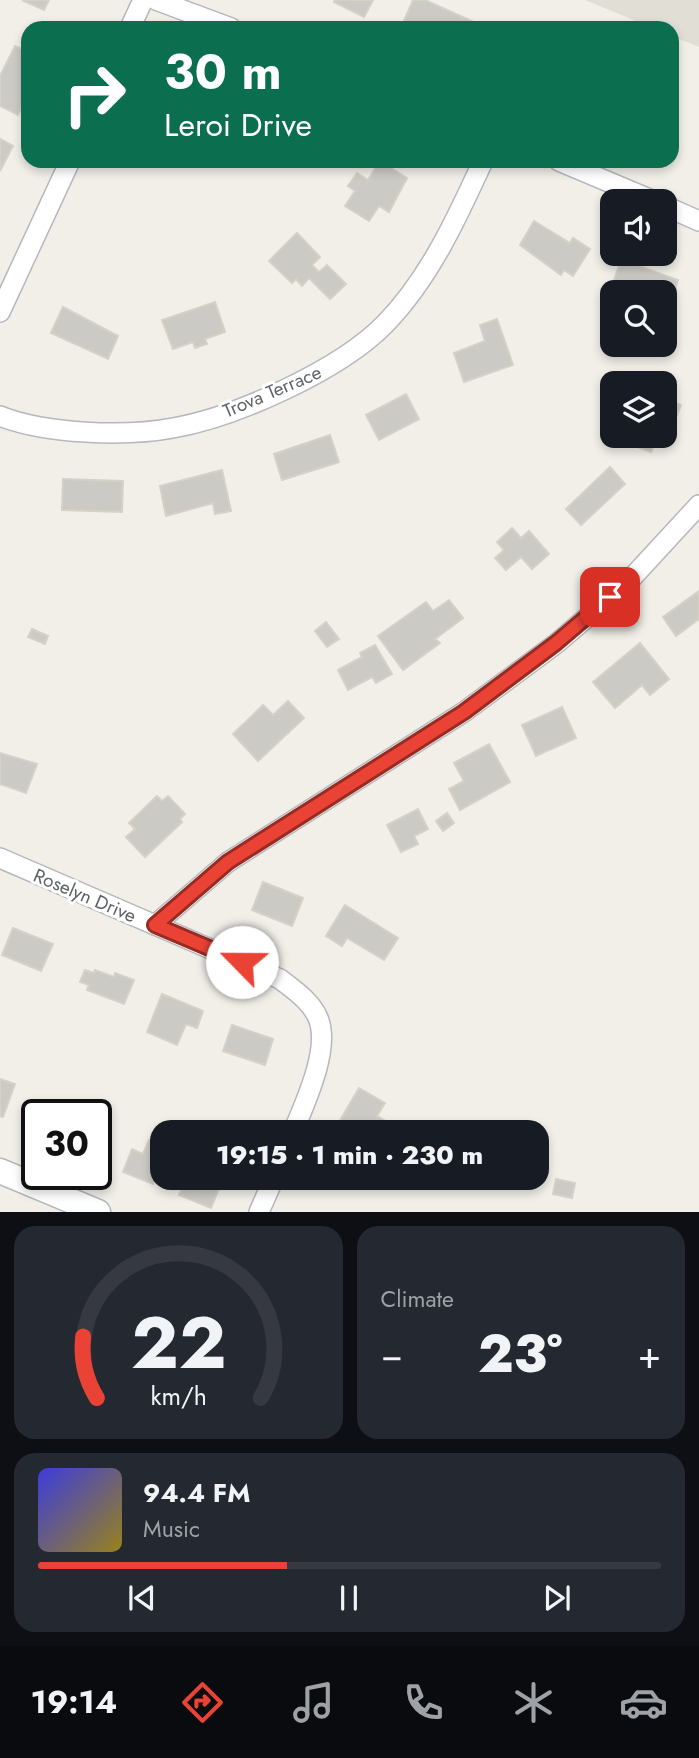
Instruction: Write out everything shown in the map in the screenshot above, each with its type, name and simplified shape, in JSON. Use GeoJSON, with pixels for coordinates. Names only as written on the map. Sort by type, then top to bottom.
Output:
{"type":"FeatureCollection","features":[{"type":"Feature","properties":{"kind":"street"},"geometry":{"type":"LineString","coordinates":[[133,21],[143,0]]}},
{"type":"Feature","properties":{"kind":"street"},"geometry":{"type":"LineString","coordinates":[[156,0],[212,21]]}},
{"type":"Feature","properties":{"kind":"street"},"geometry":{"type":"LineString","coordinates":[[0,312],[67,168]]}},
{"type":"Feature","properties":{"kind":"street","name":"Trova Terrace"},"geometry":{"type":"LineString","coordinates":[[0,416],[18,424],[86,433],[173,428],[249,405],[322,371],[384,325],[416,284],[460,211],[480,168]]}},
{"type":"Feature","properties":{"kind":"street"},"geometry":{"type":"LineString","coordinates":[[576,168],[626,189]]}},
{"type":"Feature","properties":{"kind":"street"},"geometry":{"type":"LineString","coordinates":[[677,211],[699,221]]}},
{"type":"Feature","properties":{"kind":"street"},"geometry":{"type":"LineString","coordinates":[[155,925],[228,862],[464,712],[556,643],[628,582],[699,505]]}},
{"type":"Feature","properties":{"kind":"street","name":"Roselyn Drive"},"geometry":{"type":"LineString","coordinates":[[0,858],[280,979],[305,999],[319,1019],[321,1052],[297,1120]]}},
{"type":"Feature","properties":{"kind":"street"},"geometry":{"type":"LineString","coordinates":[[0,1171],[98,1212]]}},
{"type":"Feature","properties":{"kind":"street"},"geometry":{"type":"LineString","coordinates":[[259,1212],[269,1190]]}},
{"type":"Feature","properties":{"kind":"shaded area"},"geometry":{"type":"Polygon","coordinates":[[[585,0],[699,0],[699,47],[679,39],[679,21],[636,21],[585,0]]]}},
{"type":"Feature","properties":{"kind":"building"},"geometry":{"type":"Polygon","coordinates":[[[22,0],[49,0],[44,10],[22,0]]]}},
{"type":"Feature","properties":{"kind":"building"},"geometry":{"type":"Polygon","coordinates":[[[373,0],[364,17],[334,2],[373,0]]]}},
{"type":"Feature","properties":{"kind":"building"},"geometry":{"type":"Polygon","coordinates":[[[413,0],[425,0],[472,21],[404,21],[413,0]]]}},
{"type":"Feature","properties":{"kind":"building"},"geometry":{"type":"Polygon","coordinates":[[[15,46],[21,49],[21,109],[18,115],[0,106],[0,76],[15,46]]]}},
{"type":"Feature","properties":{"kind":"building"},"geometry":{"type":"Polygon","coordinates":[[[0,139],[13,146],[0,171],[0,139]]]}},
{"type":"Feature","properties":{"kind":"building"},"geometry":{"type":"Polygon","coordinates":[[[376,168],[391,168],[407,178],[389,212],[379,206],[369,221],[345,206],[355,191],[348,186],[357,173],[368,180],[376,168]]]}},
{"type":"Feature","properties":{"kind":"building"},"geometry":{"type":"Polygon","coordinates":[[[534,221],[570,243],[573,238],[590,249],[573,276],[564,270],[561,275],[520,245],[534,221]]]}},
{"type":"Feature","properties":{"kind":"building"},"geometry":{"type":"Polygon","coordinates":[[[297,233],[320,257],[312,265],[319,272],[327,265],[346,284],[330,299],[309,278],[302,286],[296,279],[292,283],[269,261],[297,233]]]}},
{"type":"Feature","properties":{"kind":"building"},"geometry":{"type":"Polygon","coordinates":[[[619,266],[639,266],[678,280],[677,283],[677,280],[614,280],[619,266]]]}},
{"type":"Feature","properties":{"kind":"building"},"geometry":{"type":"Polygon","coordinates":[[[215,302],[225,332],[205,339],[207,344],[195,348],[193,342],[173,349],[162,320],[215,302]]]}},
{"type":"Feature","properties":{"kind":"building"},"geometry":{"type":"Polygon","coordinates":[[[63,307],[118,336],[108,359],[51,333],[63,307]]]}},
{"type":"Feature","properties":{"kind":"building"},"geometry":{"type":"Polygon","coordinates":[[[497,319],[513,365],[464,382],[454,353],[485,341],[480,325],[497,319]]]}},
{"type":"Feature","properties":{"kind":"building"},"geometry":{"type":"Polygon","coordinates":[[[406,394],[419,419],[379,440],[366,415],[406,394]]]}},
{"type":"Feature","properties":{"kind":"building"},"geometry":{"type":"Polygon","coordinates":[[[330,435],[339,462],[282,480],[274,454],[330,435]]]}},
{"type":"Feature","properties":{"kind":"building"},"geometry":{"type":"Polygon","coordinates":[[[610,467],[625,484],[581,525],[566,509],[610,467]]]}},
{"type":"Feature","properties":{"kind":"building"},"geometry":{"type":"Polygon","coordinates":[[[222,470],[231,511],[215,514],[213,503],[166,516],[160,486],[222,470]]]}},
{"type":"Feature","properties":{"kind":"building"},"geometry":{"type":"Polygon","coordinates":[[[63,479],[123,481],[122,512],[62,510],[63,479]]]}},
{"type":"Feature","properties":{"kind":"building"},"geometry":{"type":"Polygon","coordinates":[[[512,528],[521,538],[529,531],[549,554],[532,569],[521,557],[506,570],[495,558],[504,550],[497,542],[512,528]]]}},
{"type":"Feature","properties":{"kind":"building"},"geometry":{"type":"Polygon","coordinates":[[[699,591],[699,619],[676,636],[663,617],[699,591]]]}},
{"type":"Feature","properties":{"kind":"building"},"geometry":{"type":"Polygon","coordinates":[[[449,600],[463,618],[435,639],[440,643],[403,670],[378,636],[426,602],[433,611],[449,600]]]}},
{"type":"Feature","properties":{"kind":"building"},"geometry":{"type":"Polygon","coordinates":[[[326,622],[339,639],[327,647],[315,631],[326,622]]]}},
{"type":"Feature","properties":{"kind":"building"},"geometry":{"type":"Polygon","coordinates":[[[32,629],[48,636],[45,644],[28,637],[32,629]]]}},
{"type":"Feature","properties":{"kind":"building"},"geometry":{"type":"Polygon","coordinates":[[[640,643],[669,679],[650,695],[642,685],[615,708],[593,682],[640,643]]]}},
{"type":"Feature","properties":{"kind":"building"},"geometry":{"type":"Polygon","coordinates":[[[375,645],[392,674],[376,683],[372,677],[348,690],[338,670],[362,657],[360,653],[375,645]]]}},
{"type":"Feature","properties":{"kind":"building"},"geometry":{"type":"Polygon","coordinates":[[[288,701],[304,718],[258,761],[233,734],[263,705],[273,715],[288,701]]]}},
{"type":"Feature","properties":{"kind":"building"},"geometry":{"type":"Polygon","coordinates":[[[562,707],[576,738],[536,756],[522,725],[562,707]]]}},
{"type":"Feature","properties":{"kind":"building"},"geometry":{"type":"Polygon","coordinates":[[[489,744],[510,782],[460,810],[449,789],[464,781],[454,763],[489,744]]]}},
{"type":"Feature","properties":{"kind":"building"},"geometry":{"type":"Polygon","coordinates":[[[0,753],[37,764],[26,793],[0,784],[0,753]]]}},
{"type":"Feature","properties":{"kind":"building"},"geometry":{"type":"Polygon","coordinates":[[[157,796],[162,801],[168,796],[185,814],[180,819],[182,822],[145,857],[126,837],[135,829],[129,823],[157,796]]]}},
{"type":"Feature","properties":{"kind":"building"},"geometry":{"type":"Polygon","coordinates":[[[418,809],[428,829],[414,836],[418,844],[401,852],[387,825],[418,809]]]}},
{"type":"Feature","properties":{"kind":"building"},"geometry":{"type":"Polygon","coordinates":[[[447,813],[454,823],[443,831],[436,821],[447,813]]]}},
{"type":"Feature","properties":{"kind":"building"},"geometry":{"type":"Polygon","coordinates":[[[263,882],[303,898],[292,926],[252,910],[263,882]]]}},
{"type":"Feature","properties":{"kind":"building"},"geometry":{"type":"Polygon","coordinates":[[[345,905],[398,938],[384,960],[347,938],[342,946],[326,936],[345,905]]]}},
{"type":"Feature","properties":{"kind":"building"},"geometry":{"type":"Polygon","coordinates":[[[13,928],[53,944],[41,971],[2,955],[13,928]]]}},
{"type":"Feature","properties":{"kind":"building"},"geometry":{"type":"Polygon","coordinates":[[[85,970],[94,973],[95,970],[114,977],[115,973],[134,980],[124,1004],[87,990],[89,985],[80,982],[85,970]]]}},
{"type":"Feature","properties":{"kind":"building"},"geometry":{"type":"Polygon","coordinates":[[[162,994],[203,1011],[197,1028],[186,1024],[177,1045],[147,1032],[162,994]]]}},
{"type":"Feature","properties":{"kind":"building"},"geometry":{"type":"Polygon","coordinates":[[[232,1025],[273,1039],[265,1065],[223,1051],[232,1025]]]}},
{"type":"Feature","properties":{"kind":"building"},"geometry":{"type":"Polygon","coordinates":[[[0,1079],[15,1084],[3,1117],[0,1116],[0,1079]]]}},
{"type":"Feature","properties":{"kind":"building"},"geometry":{"type":"Polygon","coordinates":[[[359,1088],[385,1103],[377,1116],[384,1120],[340,1120],[359,1088]]]}},
{"type":"Feature","properties":{"kind":"building"},"geometry":{"type":"Polygon","coordinates":[[[150,1140],[150,1183],[123,1172],[132,1149],[143,1154],[150,1140]]]}},
{"type":"Feature","properties":{"kind":"building"},"geometry":{"type":"Polygon","coordinates":[[[556,1179],[575,1183],[572,1198],[553,1194],[556,1179]]]}},
{"type":"Feature","properties":{"kind":"building"},"geometry":{"type":"Polygon","coordinates":[[[181,1190],[218,1190],[211,1208],[179,1195],[181,1190]]]}},
{"type":"Feature","properties":{"kind":"route"},"geometry":{"type":"LineString","coordinates":[[242,962],[155,925],[228,862],[394,754],[464,712],[556,643],[610,597]]}}]}
